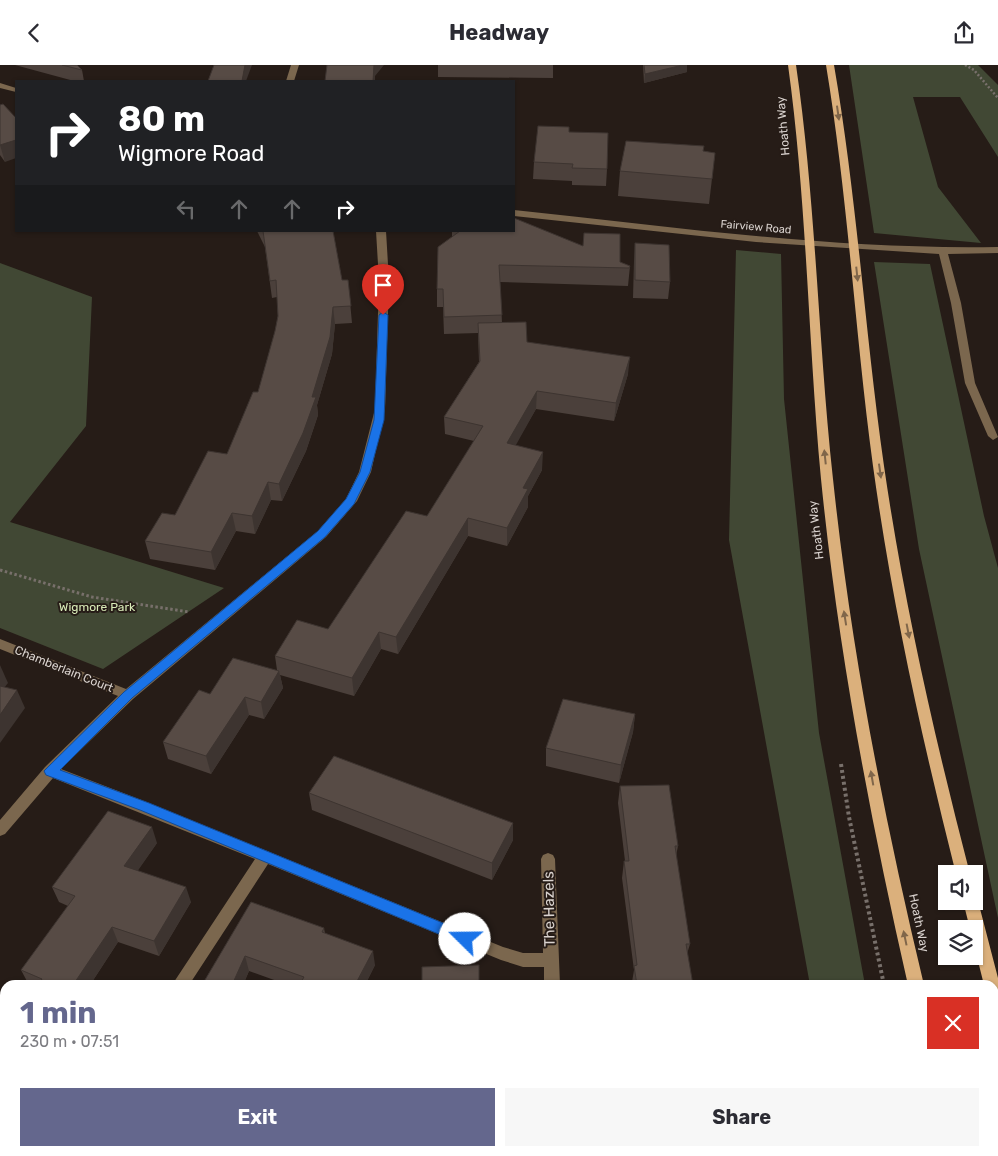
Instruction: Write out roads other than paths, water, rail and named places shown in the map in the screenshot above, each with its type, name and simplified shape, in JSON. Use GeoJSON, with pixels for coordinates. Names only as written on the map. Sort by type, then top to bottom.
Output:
{"type":"FeatureCollection","features":[{"type":"Feature","properties":{"kind":"main road","name":"Hoath Way"},"geometry":{"type":"LineString","coordinates":[[792,65],[804,174],[820,408],[836,559],[877,808],[915,980]]}},
{"type":"Feature","properties":{"kind":"main road"},"geometry":{"type":"LineString","coordinates":[[830,65],[849,188],[872,410],[894,557],[915,671],[961,865]]}},
{"type":"Feature","properties":{"kind":"main road"},"geometry":{"type":"LineString","coordinates":[[972,910],[991,980]]}},
{"type":"Feature","properties":{"kind":"street"},"geometry":{"type":"LineString","coordinates":[[290,80],[295,65]]}},
{"type":"Feature","properties":{"kind":"street"},"geometry":{"type":"LineString","coordinates":[[0,85],[15,90]]}},
{"type":"Feature","properties":{"kind":"street","name":"Fairview Road"},"geometry":{"type":"LineString","coordinates":[[515,213],[756,239],[943,251],[998,250]]}},
{"type":"Feature","properties":{"kind":"street"},"geometry":{"type":"LineString","coordinates":[[0,831],[50,771],[128,695],[322,534],[351,501],[362,480],[372,451],[380,409],[384,281],[381,232]]}},
{"type":"Feature","properties":{"kind":"street"},"geometry":{"type":"LineString","coordinates":[[943,251],[956,303],[970,383],[993,436]]}},
{"type":"Feature","properties":{"kind":"street","name":"Chamberlain Court"},"geometry":{"type":"LineString","coordinates":[[0,644],[128,695]]}},
{"type":"Feature","properties":{"kind":"street","name":"The Hazels"},"geometry":{"type":"LineString","coordinates":[[50,771],[144,807],[501,953],[523,959],[551,959]]}},
{"type":"Feature","properties":{"kind":"street"},"geometry":{"type":"LineString","coordinates":[[183,980],[265,857]]}},
{"type":"Feature","properties":{"kind":"street","name":"The Hazels"},"geometry":{"type":"LineString","coordinates":[[548,859],[552,980]]}},
{"type":"Feature","properties":{"kind":"park label","name":"Wigmore Park"},"geometry":{"type":"Point","coordinates":[97,607]}}]}
